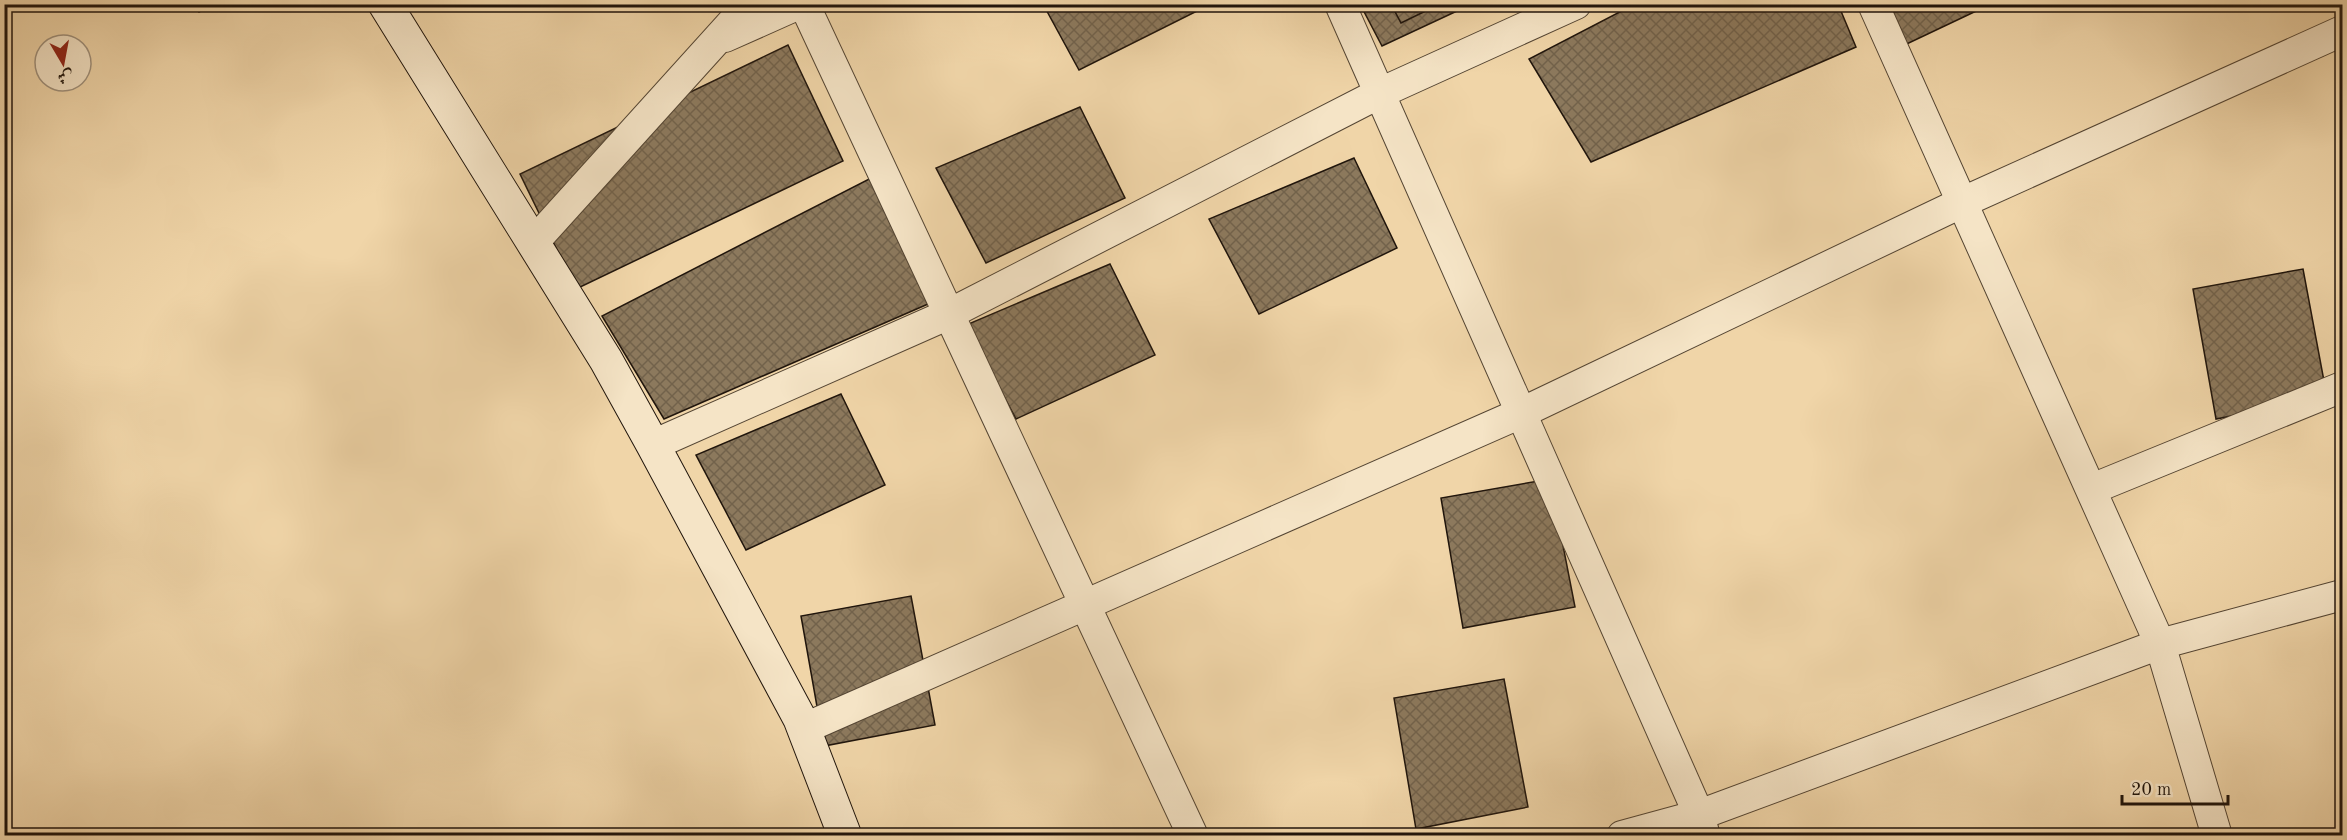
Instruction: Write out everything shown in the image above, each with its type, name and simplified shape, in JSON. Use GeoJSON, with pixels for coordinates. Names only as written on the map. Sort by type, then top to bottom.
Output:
{"type":"FeatureCollection","features":[{"type":"Feature","properties":{"kind":"street"},"geometry":{"type":"LineString","coordinates":[[385,4],[606,360],[653,445],[785,690],[803,729],[845,836]]}},
{"type":"Feature","properties":{"kind":"street"},"geometry":{"type":"LineString","coordinates":[[533,243],[748,4]]}},
{"type":"Feature","properties":{"kind":"street"},"geometry":{"type":"LineString","coordinates":[[711,43],[799,4]]}},
{"type":"Feature","properties":{"kind":"street"},"geometry":{"type":"LineString","coordinates":[[804,4],[1193,836]]}},
{"type":"Feature","properties":{"kind":"street"},"geometry":{"type":"LineString","coordinates":[[1340,4],[1702,825]]}},
{"type":"Feature","properties":{"kind":"street"},"geometry":{"type":"LineString","coordinates":[[653,445],[949,314],[1380,93],[1576,4]]}},
{"type":"Feature","properties":{"kind":"street"},"geometry":{"type":"LineString","coordinates":[[1873,4],[2160,644],[2217,836]]}},
{"type":"Feature","properties":{"kind":"street"},"geometry":{"type":"LineString","coordinates":[[803,729],[1521,413],[1963,202],[2343,31]]}},
{"type":"Feature","properties":{"kind":"street"},"geometry":{"type":"LineString","coordinates":[[2092,489],[2343,387]]}},
{"type":"Feature","properties":{"kind":"street"},"geometry":{"type":"LineString","coordinates":[[1622,836],[1702,825],[2160,644],[2343,594]]}},
{"type":"Feature","properties":{"kind":"building"},"geometry":{"type":"Polygon","coordinates":[[[195,4],[215,4],[199,12],[195,4]]]}},
{"type":"Feature","properties":{"kind":"building"},"geometry":{"type":"Polygon","coordinates":[[[1043,4],[1211,4],[1079,70],[1043,4]]]}},
{"type":"Feature","properties":{"kind":"building"},"geometry":{"type":"Polygon","coordinates":[[[1360,4],[1472,4],[1382,46],[1360,4]]]}},
{"type":"Feature","properties":{"kind":"building"},"geometry":{"type":"Polygon","coordinates":[[[1391,4],[1440,4],[1401,23],[1391,4]]]}},
{"type":"Feature","properties":{"kind":"building"},"geometry":{"type":"Polygon","coordinates":[[[1635,4],[1838,4],[1856,47],[1591,162],[1529,59],[1635,4]]]}},
{"type":"Feature","properties":{"kind":"building"},"geometry":{"type":"Polygon","coordinates":[[[1870,4],[1991,4],[1894,50],[1870,4]]]}},
{"type":"Feature","properties":{"kind":"building"},"geometry":{"type":"Polygon","coordinates":[[[788,45],[843,161],[576,289],[520,174],[788,45]]]}},
{"type":"Feature","properties":{"kind":"building"},"geometry":{"type":"Polygon","coordinates":[[[1080,107],[1125,198],[986,263],[936,168],[1080,107]]]}},
{"type":"Feature","properties":{"kind":"building"},"geometry":{"type":"Polygon","coordinates":[[[1354,158],[1397,248],[1259,314],[1209,219],[1354,158]]]}},
{"type":"Feature","properties":{"kind":"building"},"geometry":{"type":"Polygon","coordinates":[[[875,176],[928,304],[664,419],[602,316],[875,176]]]}},
{"type":"Feature","properties":{"kind":"building"},"geometry":{"type":"Polygon","coordinates":[[[1110,264],[1155,355],[1016,419],[966,325],[1110,264]]]}},
{"type":"Feature","properties":{"kind":"building"},"geometry":{"type":"Polygon","coordinates":[[[2303,269],[2327,397],[2216,419],[2193,289],[2303,269]]]}},
{"type":"Feature","properties":{"kind":"building"},"geometry":{"type":"Polygon","coordinates":[[[841,394],[885,485],[746,550],[696,455],[841,394]]]}},
{"type":"Feature","properties":{"kind":"building"},"geometry":{"type":"Polygon","coordinates":[[[1550,479],[1575,607],[1463,628],[1441,498],[1550,479]]]}},
{"type":"Feature","properties":{"kind":"building"},"geometry":{"type":"Polygon","coordinates":[[[911,596],[935,725],[824,746],[801,616],[911,596]]]}},
{"type":"Feature","properties":{"kind":"building"},"geometry":{"type":"Polygon","coordinates":[[[1504,679],[1528,807],[1416,829],[1394,698],[1504,679]]]}}]}
